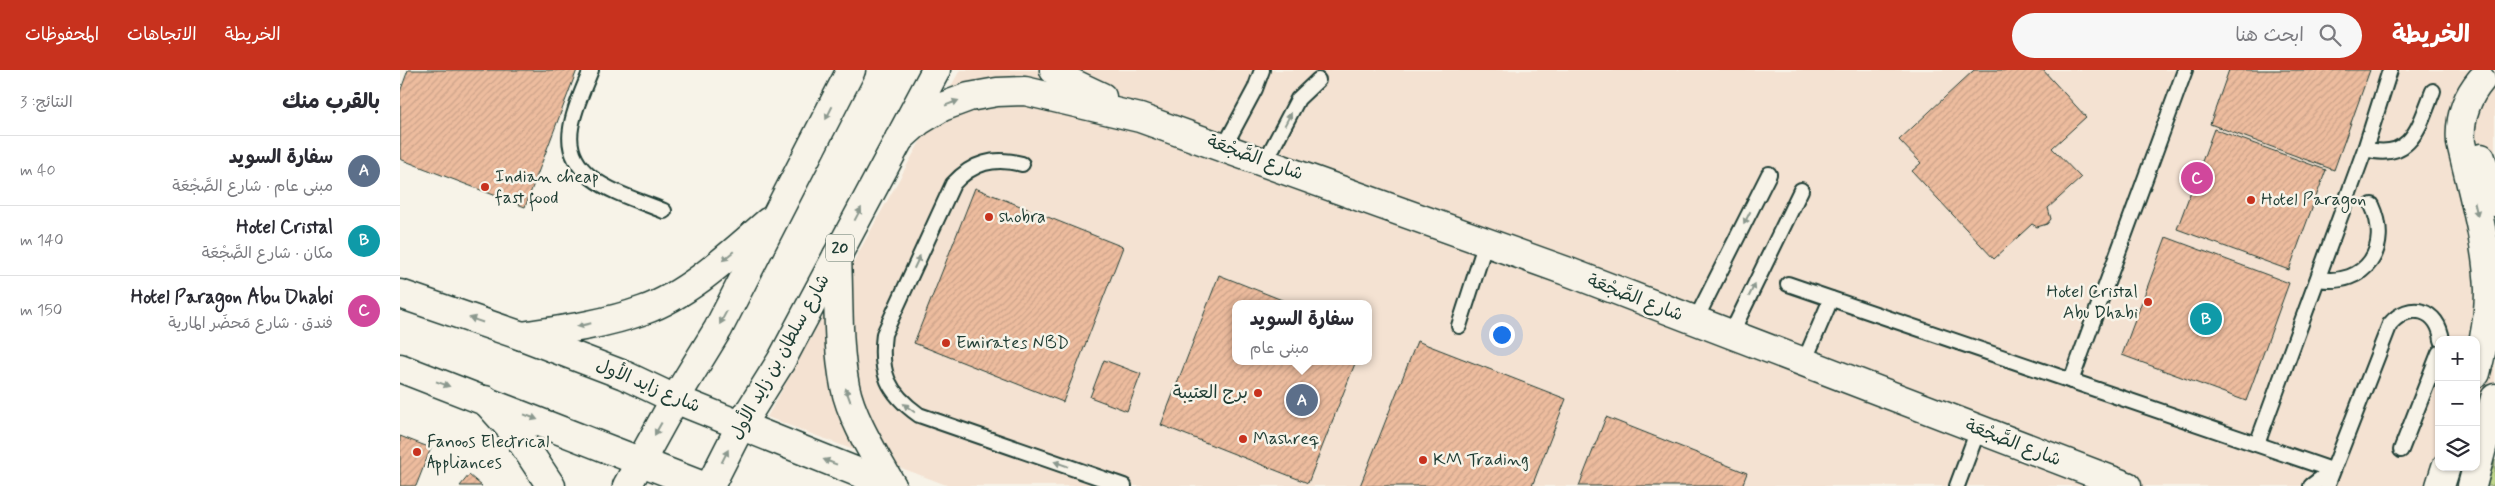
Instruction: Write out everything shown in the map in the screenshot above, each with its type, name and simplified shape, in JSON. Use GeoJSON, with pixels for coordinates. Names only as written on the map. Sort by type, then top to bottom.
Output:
{"type":"FeatureCollection","features":[{"type":"Feature","properties":{"kind":"main road"},"geometry":{"type":"LineString","coordinates":[[627,486],[675,398],[718,329],[851,70]]}},
{"type":"Feature","properties":{"kind":"main road","name":"شارع سلطان بن زايد الأول"},"geometry":{"type":"LineString","coordinates":[[710,486],[741,425],[781,361],[936,70]]}},
{"type":"Feature","properties":{"kind":"main road","name":"شارع الصَّجْعَة"},"geometry":{"type":"LineString","coordinates":[[1054,70],[1068,81],[1140,118]]}},
{"type":"Feature","properties":{"kind":"main road"},"geometry":{"type":"LineString","coordinates":[[2482,75],[2477,104],[2479,151],[2495,202]]}},
{"type":"Feature","properties":{"kind":"main road"},"geometry":{"type":"LineString","coordinates":[[2480,356],[2485,334],[2489,291],[2482,234],[2461,143],[2460,130],[2466,103],[2482,75]]}},
{"type":"Feature","properties":{"kind":"main road","name":"شارع الصَّجْعَة"},"geometry":{"type":"LineString","coordinates":[[898,140],[919,121],[942,107],[969,97],[997,92],[1025,91],[1140,118],[1486,242],[2127,486]]}},
{"type":"Feature","properties":{"kind":"main road"},"geometry":{"type":"LineString","coordinates":[[522,336],[568,328],[645,310],[672,296],[723,260],[778,213]]}},
{"type":"Feature","properties":{"kind":"main road"},"geometry":{"type":"LineString","coordinates":[[837,255],[841,358],[845,387],[856,416],[892,486]]}},
{"type":"Feature","properties":{"kind":"main road","name":"شارع زايد الأول"},"geometry":{"type":"LineString","coordinates":[[400,294],[522,336],[624,375],[675,398],[892,486]]}},
{"type":"Feature","properties":{"kind":"main road"},"geometry":{"type":"LineString","coordinates":[[400,368],[641,460],[703,486]]}},
{"type":"Feature","properties":{"kind":"main road"},"geometry":{"type":"LineString","coordinates":[[2472,486],[2495,398]]}},
{"type":"Feature","properties":{"kind":"main road"},"geometry":{"type":"LineString","coordinates":[[485,400],[520,439],[552,486]]}},
{"type":"Feature","properties":{"kind":"lane"},"geometry":{"type":"LineString","coordinates":[[592,70],[570,128],[570,143],[574,158],[583,171],[595,182],[664,212]]}},
{"type":"Feature","properties":{"kind":"lane"},"geometry":{"type":"LineString","coordinates":[[1224,147],[1255,89],[1262,70]]}},
{"type":"Feature","properties":{"kind":"lane"},"geometry":{"type":"LineString","coordinates":[[2071,381],[2185,70]]}},
{"type":"Feature","properties":{"kind":"lane"},"geometry":{"type":"LineString","coordinates":[[2257,444],[2365,149],[2390,70]]}},
{"type":"Feature","properties":{"kind":"lane"},"geometry":{"type":"LineString","coordinates":[[1265,162],[1298,99],[1318,80]]}},
{"type":"Feature","properties":{"kind":"lane"},"geometry":{"type":"LineString","coordinates":[[2365,149],[2388,152],[2406,145],[2417,130],[2432,91]]}},
{"type":"Feature","properties":{"kind":"lane"},"geometry":{"type":"LineString","coordinates":[[1022,164],[1008,160],[992,160],[977,164],[963,172],[953,184],[884,334],[881,353],[884,372],[891,389],[904,404],[920,415],[1124,486]]}},
{"type":"Feature","properties":{"kind":"lane"},"geometry":{"type":"LineString","coordinates":[[1695,321],[1769,174]]}},
{"type":"Feature","properties":{"kind":"lane"},"geometry":{"type":"LineString","coordinates":[[1730,334],[1801,190]]}},
{"type":"Feature","properties":{"kind":"lane"},"geometry":{"type":"LineString","coordinates":[[2318,279],[2330,281],[2343,279],[2356,274],[2366,266],[2379,243],[2380,230],[2372,205]]}},
{"type":"Feature","properties":{"kind":"lane"},"geometry":{"type":"LineString","coordinates":[[1459,326],[1486,242]]}},
{"type":"Feature","properties":{"kind":"lane"},"geometry":{"type":"LineString","coordinates":[[1788,284],[2332,470]]}},
{"type":"Feature","properties":{"kind":"lane"},"geometry":{"type":"LineString","coordinates":[[1804,362],[1831,299]]}},
{"type":"Feature","properties":{"kind":"lane"},"geometry":{"type":"LineString","coordinates":[[2327,486],[2390,324],[2397,316],[2417,311],[2428,314],[2436,321],[2441,330],[2442,336]]}},
{"type":"Feature","properties":{"kind":"lane"},"geometry":{"type":"LineString","coordinates":[[2401,450],[2435,363]]}},
{"type":"Feature","properties":{"kind":"lane"},"geometry":{"type":"LineString","coordinates":[[1957,486],[1978,430]]}},
{"type":"Feature","properties":{"kind":"lane"},"geometry":{"type":"LineString","coordinates":[[2311,486],[2332,470]]}},
{"type":"Feature","properties":{"kind":"shaded area"},"geometry":{"type":"Polygon","coordinates":[[[960,70],[2495,70],[2495,486],[949,486],[767,417],[960,70]]]}},
{"type":"Feature","properties":{"kind":"green space"},"geometry":{"type":"Polygon","coordinates":[[[2495,460],[2495,486],[2487,486],[2495,460]]]}},
{"type":"Feature","properties":{"kind":"building"},"geometry":{"type":"Polygon","coordinates":[[[408,70],[577,70],[525,207],[400,159],[400,92],[408,70]]]}},
{"type":"Feature","properties":{"kind":"building"},"geometry":{"type":"Polygon","coordinates":[[[1974,70],[2043,70],[2086,117],[2052,148],[2081,178],[2048,208],[2051,219],[2047,224],[2037,227],[2032,224],[1994,259],[1912,171],[1921,163],[1899,140],[1974,70]]]}},
{"type":"Feature","properties":{"kind":"building"},"geometry":{"type":"Polygon","coordinates":[[[2229,70],[2370,70],[2334,170],[2210,124],[2229,70]]]}},
{"type":"Feature","properties":{"kind":"building","name":"Hotel Paragon"},"geometry":{"type":"Polygon","coordinates":[[[2214,129],[2326,170],[2289,270],[2177,229],[2214,129]]]}},
{"type":"Feature","properties":{"kind":"building"},"geometry":{"type":"Polygon","coordinates":[[[975,188],[1123,247],[1063,402],[914,343],[975,188]]]}},
{"type":"Feature","properties":{"kind":"building"},"geometry":{"type":"Polygon","coordinates":[[[2166,237],[2289,283],[2246,401],[2122,355],[2166,237]]]}},
{"type":"Feature","properties":{"kind":"building","name":"برج العتيبة"},"geometry":{"type":"Polygon","coordinates":[[[1219,275],[1282,300],[1232,300],[1232,365],[1354,365],[1308,483],[1161,425],[1219,275]]]}},
{"type":"Feature","properties":{"kind":"building"},"geometry":{"type":"Polygon","coordinates":[[[1417,341],[1566,399],[1532,486],[1360,486],[1417,341]]]}},
{"type":"Feature","properties":{"kind":"building"},"geometry":{"type":"Polygon","coordinates":[[[1104,360],[1141,374],[1127,411],[1090,397],[1104,360]]]}},
{"type":"Feature","properties":{"kind":"building"},"geometry":{"type":"Polygon","coordinates":[[[1606,417],[1747,473],[1742,486],[1579,486],[1606,417]]]}},
{"type":"Feature","properties":{"kind":"building"},"geometry":{"type":"Polygon","coordinates":[[[400,436],[431,448],[416,486],[400,486],[400,436]]]}},
{"type":"Feature","properties":{"kind":"building"},"geometry":{"type":"Polygon","coordinates":[[[469,475],[482,486],[460,486],[469,475]]]}},
{"type":"Feature","properties":{"kind":"place","name":"Hotel Paragon Abu Dhabi"},"geometry":{"type":"Point","coordinates":[2197,178]}},
{"type":"Feature","properties":{"kind":"place","name":"Indian cheap fast food"},"geometry":{"type":"Point","coordinates":[485,187]}},
{"type":"Feature","properties":{"kind":"place","name":"Hotel Paragon"},"geometry":{"type":"Point","coordinates":[2251,200]}},
{"type":"Feature","properties":{"kind":"place","name":"shobra"},"geometry":{"type":"Point","coordinates":[989,217]}},
{"type":"Feature","properties":{"kind":"place","name":"Hotel Cristal Abu Dhabi"},"geometry":{"type":"Point","coordinates":[2148,302]}},
{"type":"Feature","properties":{"kind":"place","name":"Hotel Cristal"},"geometry":{"type":"Point","coordinates":[2206,319]}},
{"type":"Feature","properties":{"kind":"place","name":"Emirates NBD"},"geometry":{"type":"Point","coordinates":[946,343]}},
{"type":"Feature","properties":{"kind":"place","name":"برج العتيبة"},"geometry":{"type":"Point","coordinates":[1258,393]}},
{"type":"Feature","properties":{"kind":"place","name":"سفارة السويد"},"geometry":{"type":"Point","coordinates":[1302,400]}},
{"type":"Feature","properties":{"kind":"place","name":"Mashreq"},"geometry":{"type":"Point","coordinates":[1243,439]}},
{"type":"Feature","properties":{"kind":"place","name":"Fanoos Electrical Appliances"},"geometry":{"type":"Point","coordinates":[417,452]}},
{"type":"Feature","properties":{"kind":"place","name":"KM Trading"},"geometry":{"type":"Point","coordinates":[1423,460]}}]}
